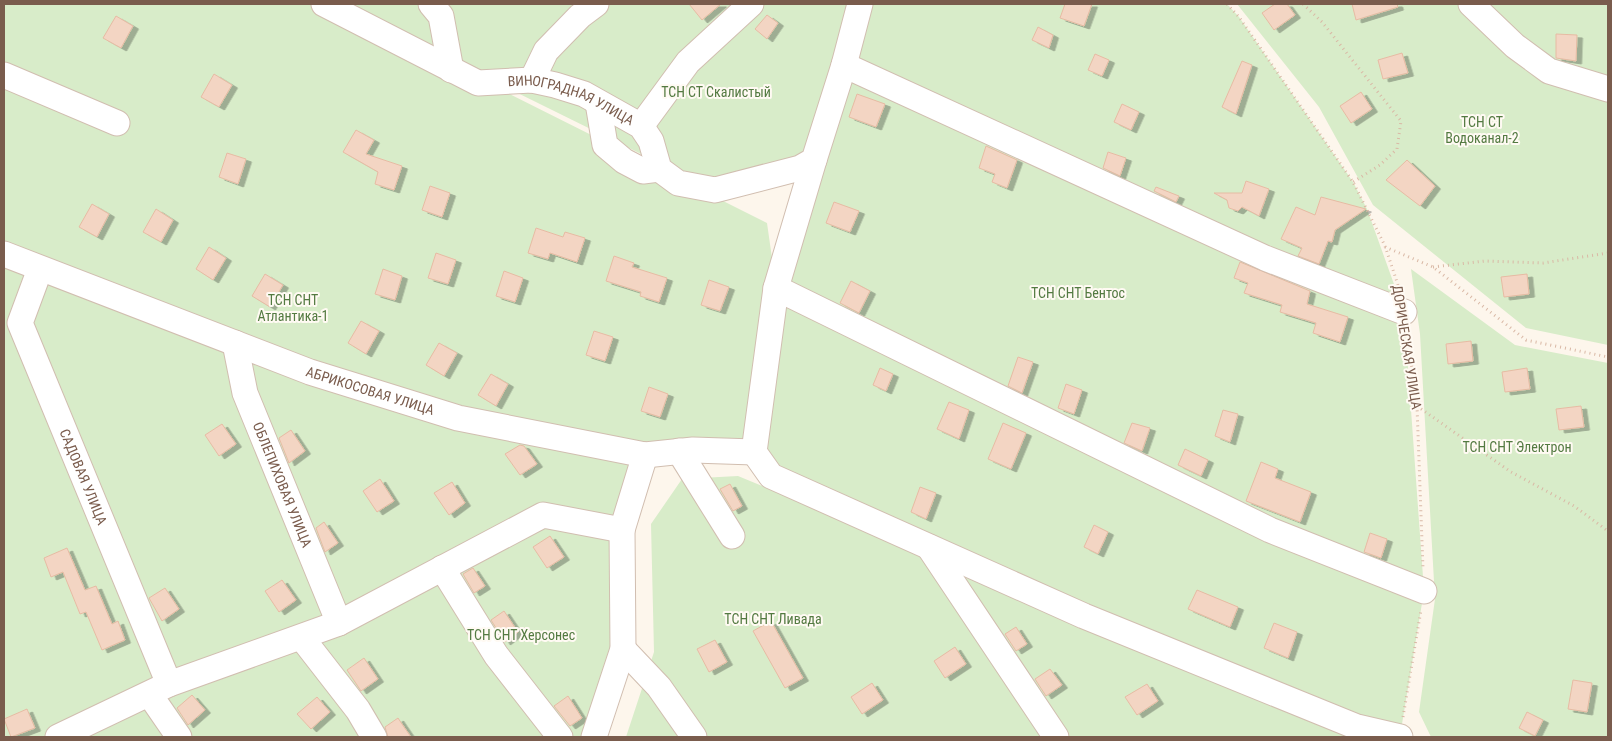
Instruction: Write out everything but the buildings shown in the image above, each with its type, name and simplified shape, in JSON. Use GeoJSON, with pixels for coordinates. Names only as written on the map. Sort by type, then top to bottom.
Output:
{"type":"FeatureCollection","features":[{"type":"Feature","properties":{"kind":"lane","name":"ВИНОГРАДНАЯ УЛИЦА"},"geometry":{"type":"LineString","coordinates":[[324,4],[478,83],[532,80],[574,91],[641,126],[651,141],[659,169]]}},
{"type":"Feature","properties":{"kind":"lane"},"geometry":{"type":"LineString","coordinates":[[430,4],[441,16],[451,70]]}},
{"type":"Feature","properties":{"kind":"lane"},"geometry":{"type":"LineString","coordinates":[[532,80],[546,51],[580,16],[596,4]]}},
{"type":"Feature","properties":{"kind":"lane"},"geometry":{"type":"LineString","coordinates":[[641,126],[688,62],[751,4]]}},
{"type":"Feature","properties":{"kind":"lane"},"geometry":{"type":"LineString","coordinates":[[860,4],[844,65],[776,288],[754,452],[771,476],[1084,616],[1348,724],[1400,736]]}},
{"type":"Feature","properties":{"kind":"lane"},"geometry":{"type":"LineString","coordinates":[[1471,4],[1515,46],[1549,71],[1608,89]]}},
{"type":"Feature","properties":{"kind":"lane"},"geometry":{"type":"LineString","coordinates":[[844,65],[1265,258],[1404,312]]}},
{"type":"Feature","properties":{"kind":"lane"},"geometry":{"type":"LineString","coordinates":[[4,75],[117,123]]}},
{"type":"Feature","properties":{"kind":"lane"},"geometry":{"type":"LineString","coordinates":[[598,103],[605,146],[624,161],[643,171],[659,169],[678,183],[715,190],[800,168],[814,160]]}},
{"type":"Feature","properties":{"kind":"lane","name":"АБРИКОСОВАЯ УЛИЦА"},"geometry":{"type":"LineString","coordinates":[[4,254],[310,372],[458,418],[645,455],[679,452],[754,452]]}},
{"type":"Feature","properties":{"kind":"lane","name":"САДОВАЯ УЛИЦА"},"geometry":{"type":"LineString","coordinates":[[40,269],[20,323],[159,690],[179,737]]}},
{"type":"Feature","properties":{"kind":"lane"},"geometry":{"type":"LineString","coordinates":[[776,288],[1270,530],[1424,591]]}},
{"type":"Feature","properties":{"kind":"lane","name":"ОБЛЕПИХОВАЯ УЛИЦА"},"geometry":{"type":"LineString","coordinates":[[235,343],[245,393],[339,623]]}},
{"type":"Feature","properties":{"kind":"lane"},"geometry":{"type":"LineString","coordinates":[[679,452],[732,536]]}},
{"type":"Feature","properties":{"kind":"lane"},"geometry":{"type":"LineString","coordinates":[[594,737],[623,649],[622,530],[645,455]]}},
{"type":"Feature","properties":{"kind":"lane"},"geometry":{"type":"LineString","coordinates":[[58,737],[159,690],[339,623],[542,515],[622,530]]}},
{"type":"Feature","properties":{"kind":"lane"},"geometry":{"type":"LineString","coordinates":[[929,547],[1056,737]]}},
{"type":"Feature","properties":{"kind":"lane"},"geometry":{"type":"LineString","coordinates":[[442,568],[496,655],[560,737]]}},
{"type":"Feature","properties":{"kind":"lane"},"geometry":{"type":"LineString","coordinates":[[302,638],[358,710],[374,737]]}},
{"type":"Feature","properties":{"kind":"lane"},"geometry":{"type":"LineString","coordinates":[[623,649],[659,688],[694,737]]}},
{"type":"Feature","properties":{"kind":"path","name":"ДОРИЧЕСКАЯ УЛИЦА"},"geometry":{"type":"LineString","coordinates":[[1227,4],[1239,17],[1353,182],[1393,266],[1404,312],[1417,406],[1424,591],[1400,736]]}},
{"type":"Feature","properties":{"kind":"path"},"geometry":{"type":"LineString","coordinates":[[1303,4],[1322,22],[1401,122],[1396,149],[1380,165],[1353,182]]}},
{"type":"Feature","properties":{"kind":"path"},"geometry":{"type":"LineString","coordinates":[[1385,246],[1433,267],[1526,340],[1608,357]]}},
{"type":"Feature","properties":{"kind":"path"},"geometry":{"type":"LineString","coordinates":[[1433,267],[1485,261],[1543,263],[1608,254]]}},
{"type":"Feature","properties":{"kind":"path"},"geometry":{"type":"LineString","coordinates":[[1417,406],[1511,472],[1574,506],[1608,531]]}},
{"type":"Feature","properties":{"kind":"green space"},"geometry":{"type":"Polygon","coordinates":[[[4,4],[330,4],[767,223],[776,286],[860,4],[1227,4],[1239,17],[1353,182],[1367,209],[1404,312],[1424,591],[1400,736],[771,476],[754,452],[645,455],[622,530],[623,649],[597,737],[4,737],[4,4]]]}},
{"type":"Feature","properties":{"kind":"green space","name":"ТСН СТ Скалистый"},"geometry":{"type":"Polygon","coordinates":[[[337,4],[858,4],[809,161],[706,186],[337,4]]]}},
{"type":"Feature","properties":{"kind":"green space","name":"ТСН СТ Водоканал-2"},"geometry":{"type":"Polygon","coordinates":[[[1237,4],[1608,4],[1608,345],[1526,328],[1373,205],[1319,107],[1237,4]]]}},
{"type":"Feature","properties":{"kind":"green space","name":"ТСН СНТ Электрон"},"geometry":{"type":"Polygon","coordinates":[[[1411,269],[1515,345],[1608,363],[1608,737],[1431,737],[1419,712],[1435,599],[1420,334],[1411,269]]]}},
{"type":"Feature","properties":{"kind":"green space","name":"ТСН СНТ Ливада"},"geometry":{"type":"Polygon","coordinates":[[[738,476],[1372,737],[626,737],[654,652],[651,524],[682,479],[738,476]]]}},
{"type":"Feature","properties":{"kind":"park label","name":"ТСН СНТ Бентос"},"geometry":{"type":"Point","coordinates":[1078,293]}},
{"type":"Feature","properties":{"kind":"park label","name":"ТСН СНТ Атлантика-1"},"geometry":{"type":"Point","coordinates":[293,308]}},
{"type":"Feature","properties":{"kind":"park label","name":"ТСН СНТ Херсонес"},"geometry":{"type":"Point","coordinates":[521,635]}}]}
